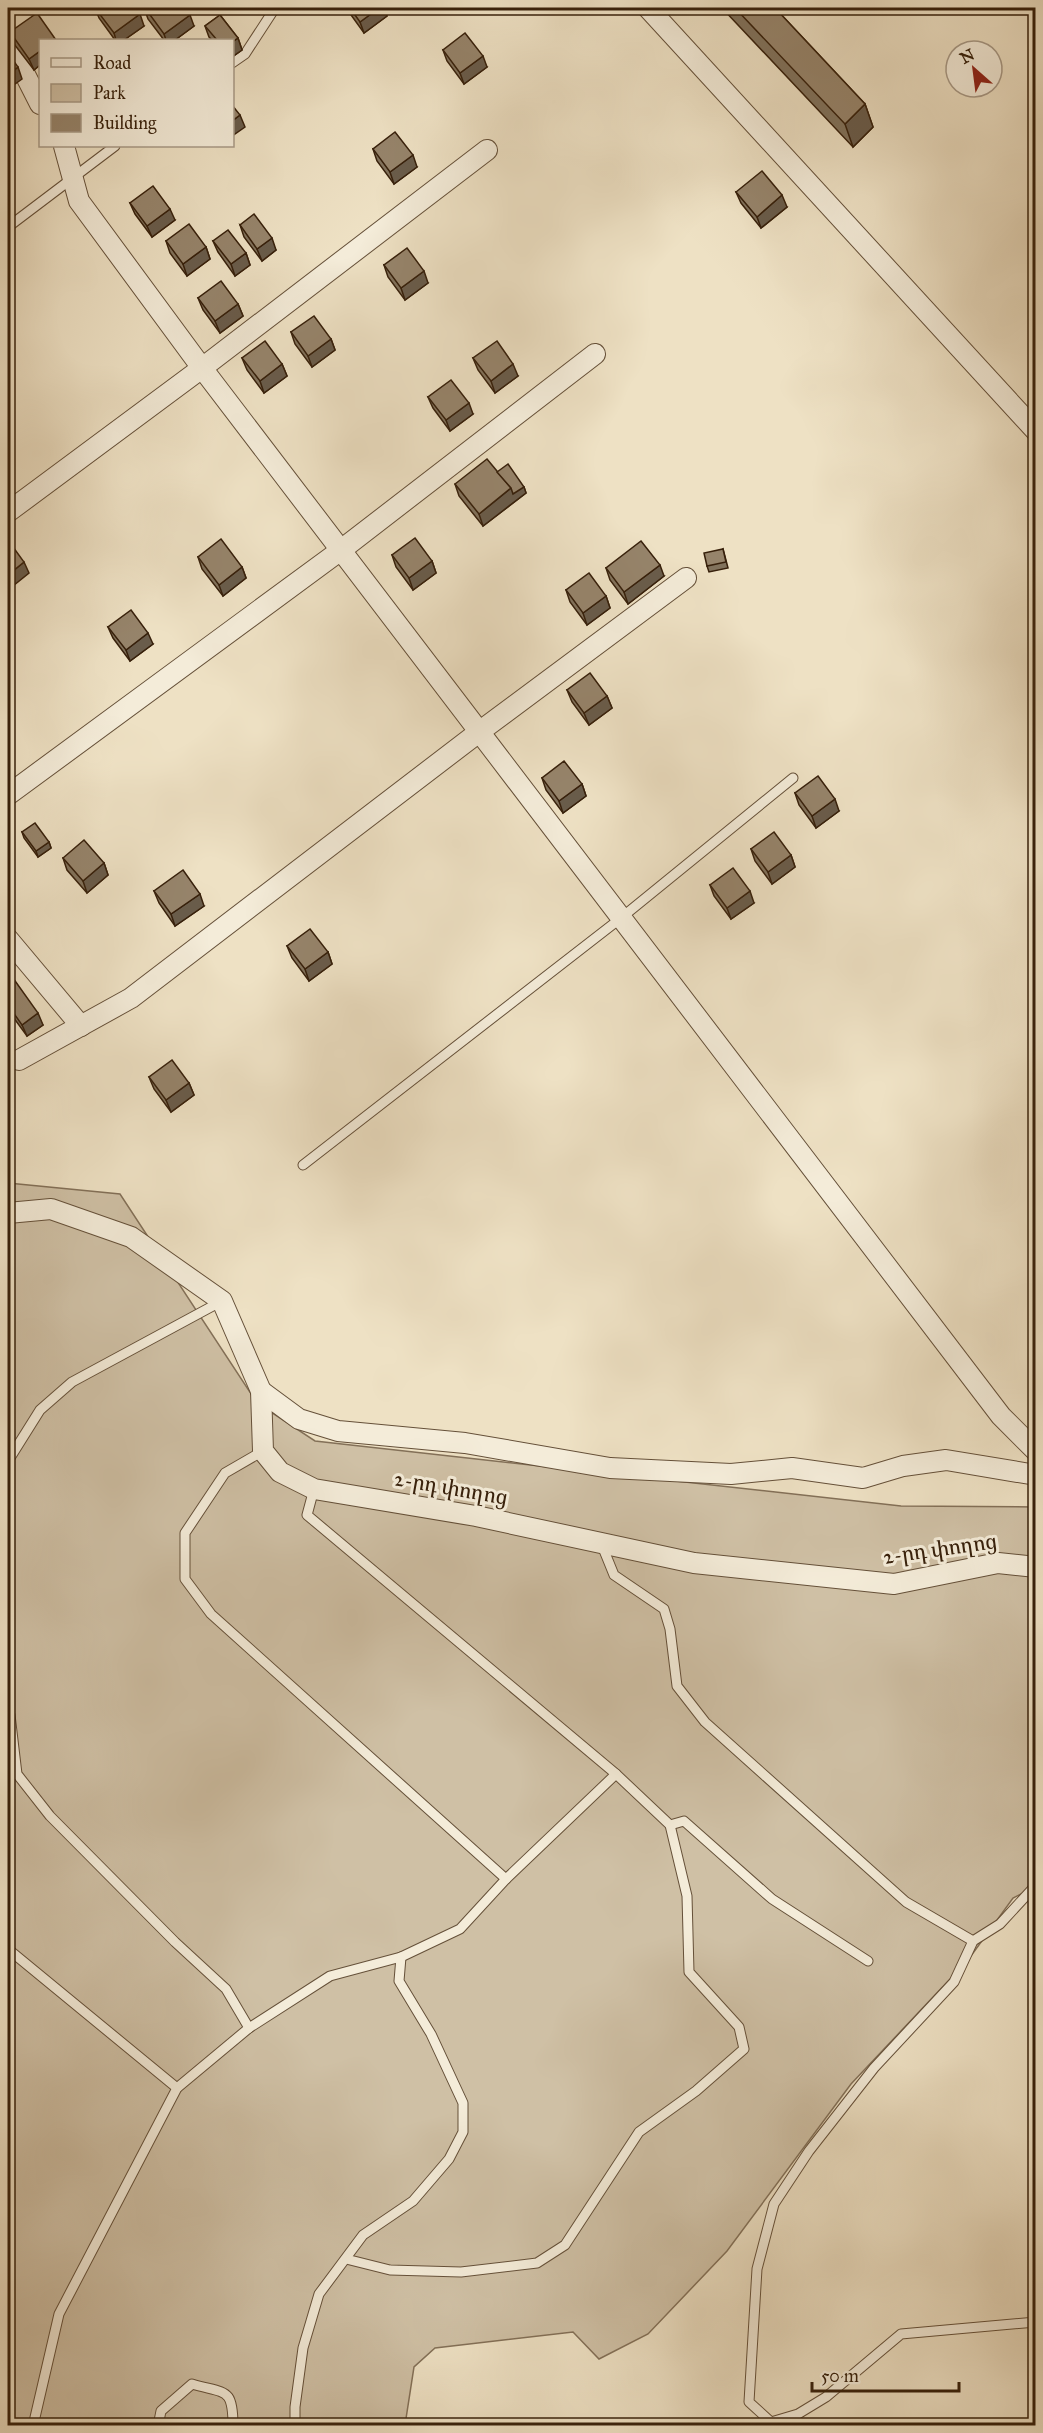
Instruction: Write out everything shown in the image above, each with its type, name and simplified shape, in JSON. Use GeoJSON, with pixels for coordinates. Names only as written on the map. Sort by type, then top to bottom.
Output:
{"type":"FeatureCollection","features":[{"type":"Feature","properties":{"kind":"street"},"geometry":{"type":"LineString","coordinates":[[648,8],[1035,431]]}},
{"type":"Feature","properties":{"kind":"street"},"geometry":{"type":"LineString","coordinates":[[8,41],[39,102]]}},
{"type":"Feature","properties":{"kind":"street"},"geometry":{"type":"LineString","coordinates":[[63,147],[74,175],[80,201],[202,368],[1000,1416],[1035,1451]]}},
{"type":"Feature","properties":{"kind":"street"},"geometry":{"type":"LineString","coordinates":[[8,512],[202,368],[487,150]]}},
{"type":"Feature","properties":{"kind":"street"},"geometry":{"type":"LineString","coordinates":[[8,795],[341,550],[595,354]]}},
{"type":"Feature","properties":{"kind":"street"},"geometry":{"type":"LineString","coordinates":[[19,1060],[131,998],[479,732],[686,578]]}},
{"type":"Feature","properties":{"kind":"street"},"geometry":{"type":"LineString","coordinates":[[8,939],[81,1026]]}},
{"type":"Feature","properties":{"kind":"street"},"geometry":{"type":"LineString","coordinates":[[8,1213],[51,1209],[131,1237],[222,1301],[261,1391],[263,1451]]}},
{"type":"Feature","properties":{"kind":"street"},"geometry":{"type":"LineString","coordinates":[[261,1391],[299,1419],[338,1431],[465,1443],[610,1468],[732,1474],[792,1468],[863,1478],[903,1466],[946,1460],[1035,1475]]}},
{"type":"Feature","properties":{"kind":"street","name":"2-րդ փողոց"},"geometry":{"type":"LineString","coordinates":[[263,1451],[280,1472],[315,1488],[476,1516],[694,1563],[894,1584],[998,1563],[1035,1567]]}},
{"type":"Feature","properties":{"kind":"lane"},"geometry":{"type":"LineString","coordinates":[[234,62],[245,54],[275,8]]}},
{"type":"Feature","properties":{"kind":"lane"},"geometry":{"type":"LineString","coordinates":[[8,227],[114,147]]}},
{"type":"Feature","properties":{"kind":"lane"},"geometry":{"type":"LineString","coordinates":[[303,1165],[621,918],[793,778]]}},
{"type":"Feature","properties":{"kind":"lane"},"geometry":{"type":"LineString","coordinates":[[8,1461],[40,1410],[72,1382],[222,1301]]}},
{"type":"Feature","properties":{"kind":"lane"},"geometry":{"type":"LineString","coordinates":[[263,1451],[225,1473],[185,1533],[185,1579],[211,1614],[506,1879]]}},
{"type":"Feature","properties":{"kind":"lane"},"geometry":{"type":"LineString","coordinates":[[315,1488],[307,1515],[616,1774],[670,1826],[687,1896],[689,1972],[739,2026],[744,2049],[696,2091],[639,2132],[565,2245],[537,2263],[449,2272],[390,2270],[346,2259]]}},
{"type":"Feature","properties":{"kind":"lane"},"geometry":{"type":"LineString","coordinates":[[601,1543],[614,1575],[664,1609],[670,1629],[677,1686],[705,1722],[906,1902],[973,1941]]}},
{"type":"Feature","properties":{"kind":"lane"},"geometry":{"type":"LineString","coordinates":[[8,1712],[17,1774],[50,1816],[175,1942],[226,1989],[249,2028]]}},
{"type":"Feature","properties":{"kind":"lane"},"geometry":{"type":"LineString","coordinates":[[33,2426],[59,2314],[177,2088],[249,2028],[330,1976],[401,1957],[460,1929],[506,1879],[616,1774]]}},
{"type":"Feature","properties":{"kind":"lane"},"geometry":{"type":"LineString","coordinates":[[670,1826],[684,1821],[772,1899],[867,1961]]}},
{"type":"Feature","properties":{"kind":"lane"},"geometry":{"type":"LineString","coordinates":[[1035,1885],[1000,1924],[973,1941],[954,1982],[874,2068],[809,2151],[774,2204],[757,2269],[749,2402],[771,2422],[798,2414],[826,2397],[901,2334],[1035,2322]]}},
{"type":"Feature","properties":{"kind":"lane"},"geometry":{"type":"LineString","coordinates":[[8,1949],[177,2088]]}},
{"type":"Feature","properties":{"kind":"lane"},"geometry":{"type":"LineString","coordinates":[[295,2426],[295,2407],[303,2348],[319,2294],[363,2235],[413,2201],[449,2159],[463,2132],[463,2103],[431,2034],[399,1981],[401,1957]]}},
{"type":"Feature","properties":{"kind":"lane"},"geometry":{"type":"LineString","coordinates":[[158,2426],[161,2411],[192,2384],[227,2394],[233,2403],[233,2426]]}},
{"type":"Feature","properties":{"kind":"green space"},"geometry":{"type":"Polygon","coordinates":[[[8,1183],[120,1194],[257,1403],[315,1441],[901,1506],[1035,1507],[1035,1887],[1013,1898],[968,1960],[851,2084],[727,2251],[648,2334],[599,2359],[573,2332],[435,2348],[414,2367],[405,2425],[8,2425],[8,1183]]]}},
{"type":"Feature","properties":{"kind":"building"},"geometry":{"type":"Polygon","coordinates":[[[95,8],[135,8],[140,14],[114,33],[95,8]]]}},
{"type":"Feature","properties":{"kind":"building"},"geometry":{"type":"Polygon","coordinates":[[[145,8],[185,8],[190,15],[164,34],[145,8]]]}},
{"type":"Feature","properties":{"kind":"building"},"geometry":{"type":"Polygon","coordinates":[[[350,8],[379,8],[360,22],[350,8]]]}},
{"type":"Feature","properties":{"kind":"building"},"geometry":{"type":"Polygon","coordinates":[[[735,8],[775,8],[865,104],[845,124],[735,8]]]}},
{"type":"Feature","properties":{"kind":"building"},"geometry":{"type":"Polygon","coordinates":[[[37,13],[55,39],[39,39],[39,52],[29,59],[10,32],[37,13]]]}},
{"type":"Feature","properties":{"kind":"building"},"geometry":{"type":"Polygon","coordinates":[[[220,15],[238,38],[234,41],[216,39],[205,26],[220,15]]]}},
{"type":"Feature","properties":{"kind":"building"},"geometry":{"type":"Polygon","coordinates":[[[465,33],[483,56],[460,73],[443,50],[465,33]]]}},
{"type":"Feature","properties":{"kind":"building"},"geometry":{"type":"Polygon","coordinates":[[[8,53],[18,67],[8,75],[8,53]]]}},
{"type":"Feature","properties":{"kind":"building"},"geometry":{"type":"Polygon","coordinates":[[[234,108],[240,115],[234,120],[234,108]]]}},
{"type":"Feature","properties":{"kind":"building"},"geometry":{"type":"Polygon","coordinates":[[[395,132],[413,155],[390,172],[373,149],[395,132]]]}},
{"type":"Feature","properties":{"kind":"building"},"geometry":{"type":"Polygon","coordinates":[[[762,171],[782,195],[757,217],[736,192],[762,171]]]}},
{"type":"Feature","properties":{"kind":"building"},"geometry":{"type":"Polygon","coordinates":[[[153,186],[170,209],[147,226],[130,203],[153,186]]]}},
{"type":"Feature","properties":{"kind":"building"},"geometry":{"type":"Polygon","coordinates":[[[254,214],[272,238],[257,249],[240,225],[254,214]]]}},
{"type":"Feature","properties":{"kind":"building"},"geometry":{"type":"Polygon","coordinates":[[[189,224],[206,247],[183,264],[166,241],[189,224]]]}},
{"type":"Feature","properties":{"kind":"building"},"geometry":{"type":"Polygon","coordinates":[[[228,230],[246,253],[231,264],[213,241],[228,230]]]}},
{"type":"Feature","properties":{"kind":"building"},"geometry":{"type":"Polygon","coordinates":[[[407,248],[424,271],[401,288],[384,265],[407,248]]]}},
{"type":"Feature","properties":{"kind":"building"},"geometry":{"type":"Polygon","coordinates":[[[221,281],[238,304],[215,321],[198,298],[221,281]]]}},
{"type":"Feature","properties":{"kind":"building"},"geometry":{"type":"Polygon","coordinates":[[[314,316],[331,339],[308,356],[291,332],[314,316]]]}},
{"type":"Feature","properties":{"kind":"building"},"geometry":{"type":"Polygon","coordinates":[[[265,341],[282,364],[260,381],[242,358],[265,341]]]}},
{"type":"Feature","properties":{"kind":"building"},"geometry":{"type":"Polygon","coordinates":[[[497,341],[513,364],[491,381],[473,358],[497,341]]]}},
{"type":"Feature","properties":{"kind":"building"},"geometry":{"type":"Polygon","coordinates":[[[451,380],[469,403],[446,420],[428,397],[451,380]]]}},
{"type":"Feature","properties":{"kind":"building"},"geometry":{"type":"Polygon","coordinates":[[[487,459],[511,488],[479,514],[455,484],[487,459]]]}},
{"type":"Feature","properties":{"kind":"building"},"geometry":{"type":"Polygon","coordinates":[[[508,464],[524,487],[513,494],[511,488],[497,472],[508,464]]]}},
{"type":"Feature","properties":{"kind":"building"},"geometry":{"type":"Polygon","coordinates":[[[415,538],[432,561],[409,578],[392,555],[415,538]]]}},
{"type":"Feature","properties":{"kind":"building"},"geometry":{"type":"Polygon","coordinates":[[[221,539],[242,567],[219,585],[198,557],[221,539]]]}},
{"type":"Feature","properties":{"kind":"building"},"geometry":{"type":"Polygon","coordinates":[[[8,540],[24,562],[8,575],[8,540]]]}},
{"type":"Feature","properties":{"kind":"building"},"geometry":{"type":"Polygon","coordinates":[[[641,541],[660,565],[624,592],[606,568],[641,541]]]}},
{"type":"Feature","properties":{"kind":"building"},"geometry":{"type":"Polygon","coordinates":[[[723,549],[726,562],[707,566],[704,553],[723,549]]]}},
{"type":"Feature","properties":{"kind":"building"},"geometry":{"type":"Polygon","coordinates":[[[589,573],[606,596],[583,613],[566,590],[589,573]]]}},
{"type":"Feature","properties":{"kind":"building"},"geometry":{"type":"Polygon","coordinates":[[[131,610],[148,633],[126,650],[108,627],[131,610]]]}},
{"type":"Feature","properties":{"kind":"building"},"geometry":{"type":"Polygon","coordinates":[[[590,673],[607,696],[584,713],[567,690],[590,673]]]}},
{"type":"Feature","properties":{"kind":"building"},"geometry":{"type":"Polygon","coordinates":[[[564,761],[582,784],[559,801],[542,778],[564,761]]]}},
{"type":"Feature","properties":{"kind":"building"},"geometry":{"type":"Polygon","coordinates":[[[818,776],[835,799],[812,816],[795,793],[818,776]]]}},
{"type":"Feature","properties":{"kind":"building"},"geometry":{"type":"Polygon","coordinates":[[[35,823],[49,842],[36,851],[22,832],[35,823]]]}},
{"type":"Feature","properties":{"kind":"building"},"geometry":{"type":"Polygon","coordinates":[[[774,832],[791,855],[768,872],[751,849],[774,832]]]}},
{"type":"Feature","properties":{"kind":"building"},"geometry":{"type":"Polygon","coordinates":[[[84,840],[104,863],[83,881],[63,858],[84,840]]]}},
{"type":"Feature","properties":{"kind":"building"},"geometry":{"type":"Polygon","coordinates":[[[733,868],[750,891],[727,908],[710,885],[733,868]]]}},
{"type":"Feature","properties":{"kind":"building"},"geometry":{"type":"Polygon","coordinates":[[[183,870],[200,894],[171,914],[154,891],[183,870]]]}},
{"type":"Feature","properties":{"kind":"building"},"geometry":{"type":"Polygon","coordinates":[[[310,929],[328,952],[305,969],[287,946],[310,929]]]}},
{"type":"Feature","properties":{"kind":"building"},"geometry":{"type":"Polygon","coordinates":[[[8,971],[38,1013],[22,1025],[8,1005],[8,971]]]}},
{"type":"Feature","properties":{"kind":"building"},"geometry":{"type":"Polygon","coordinates":[[[172,1060],[189,1083],[166,1100],[149,1077],[172,1060]]]}}]}
